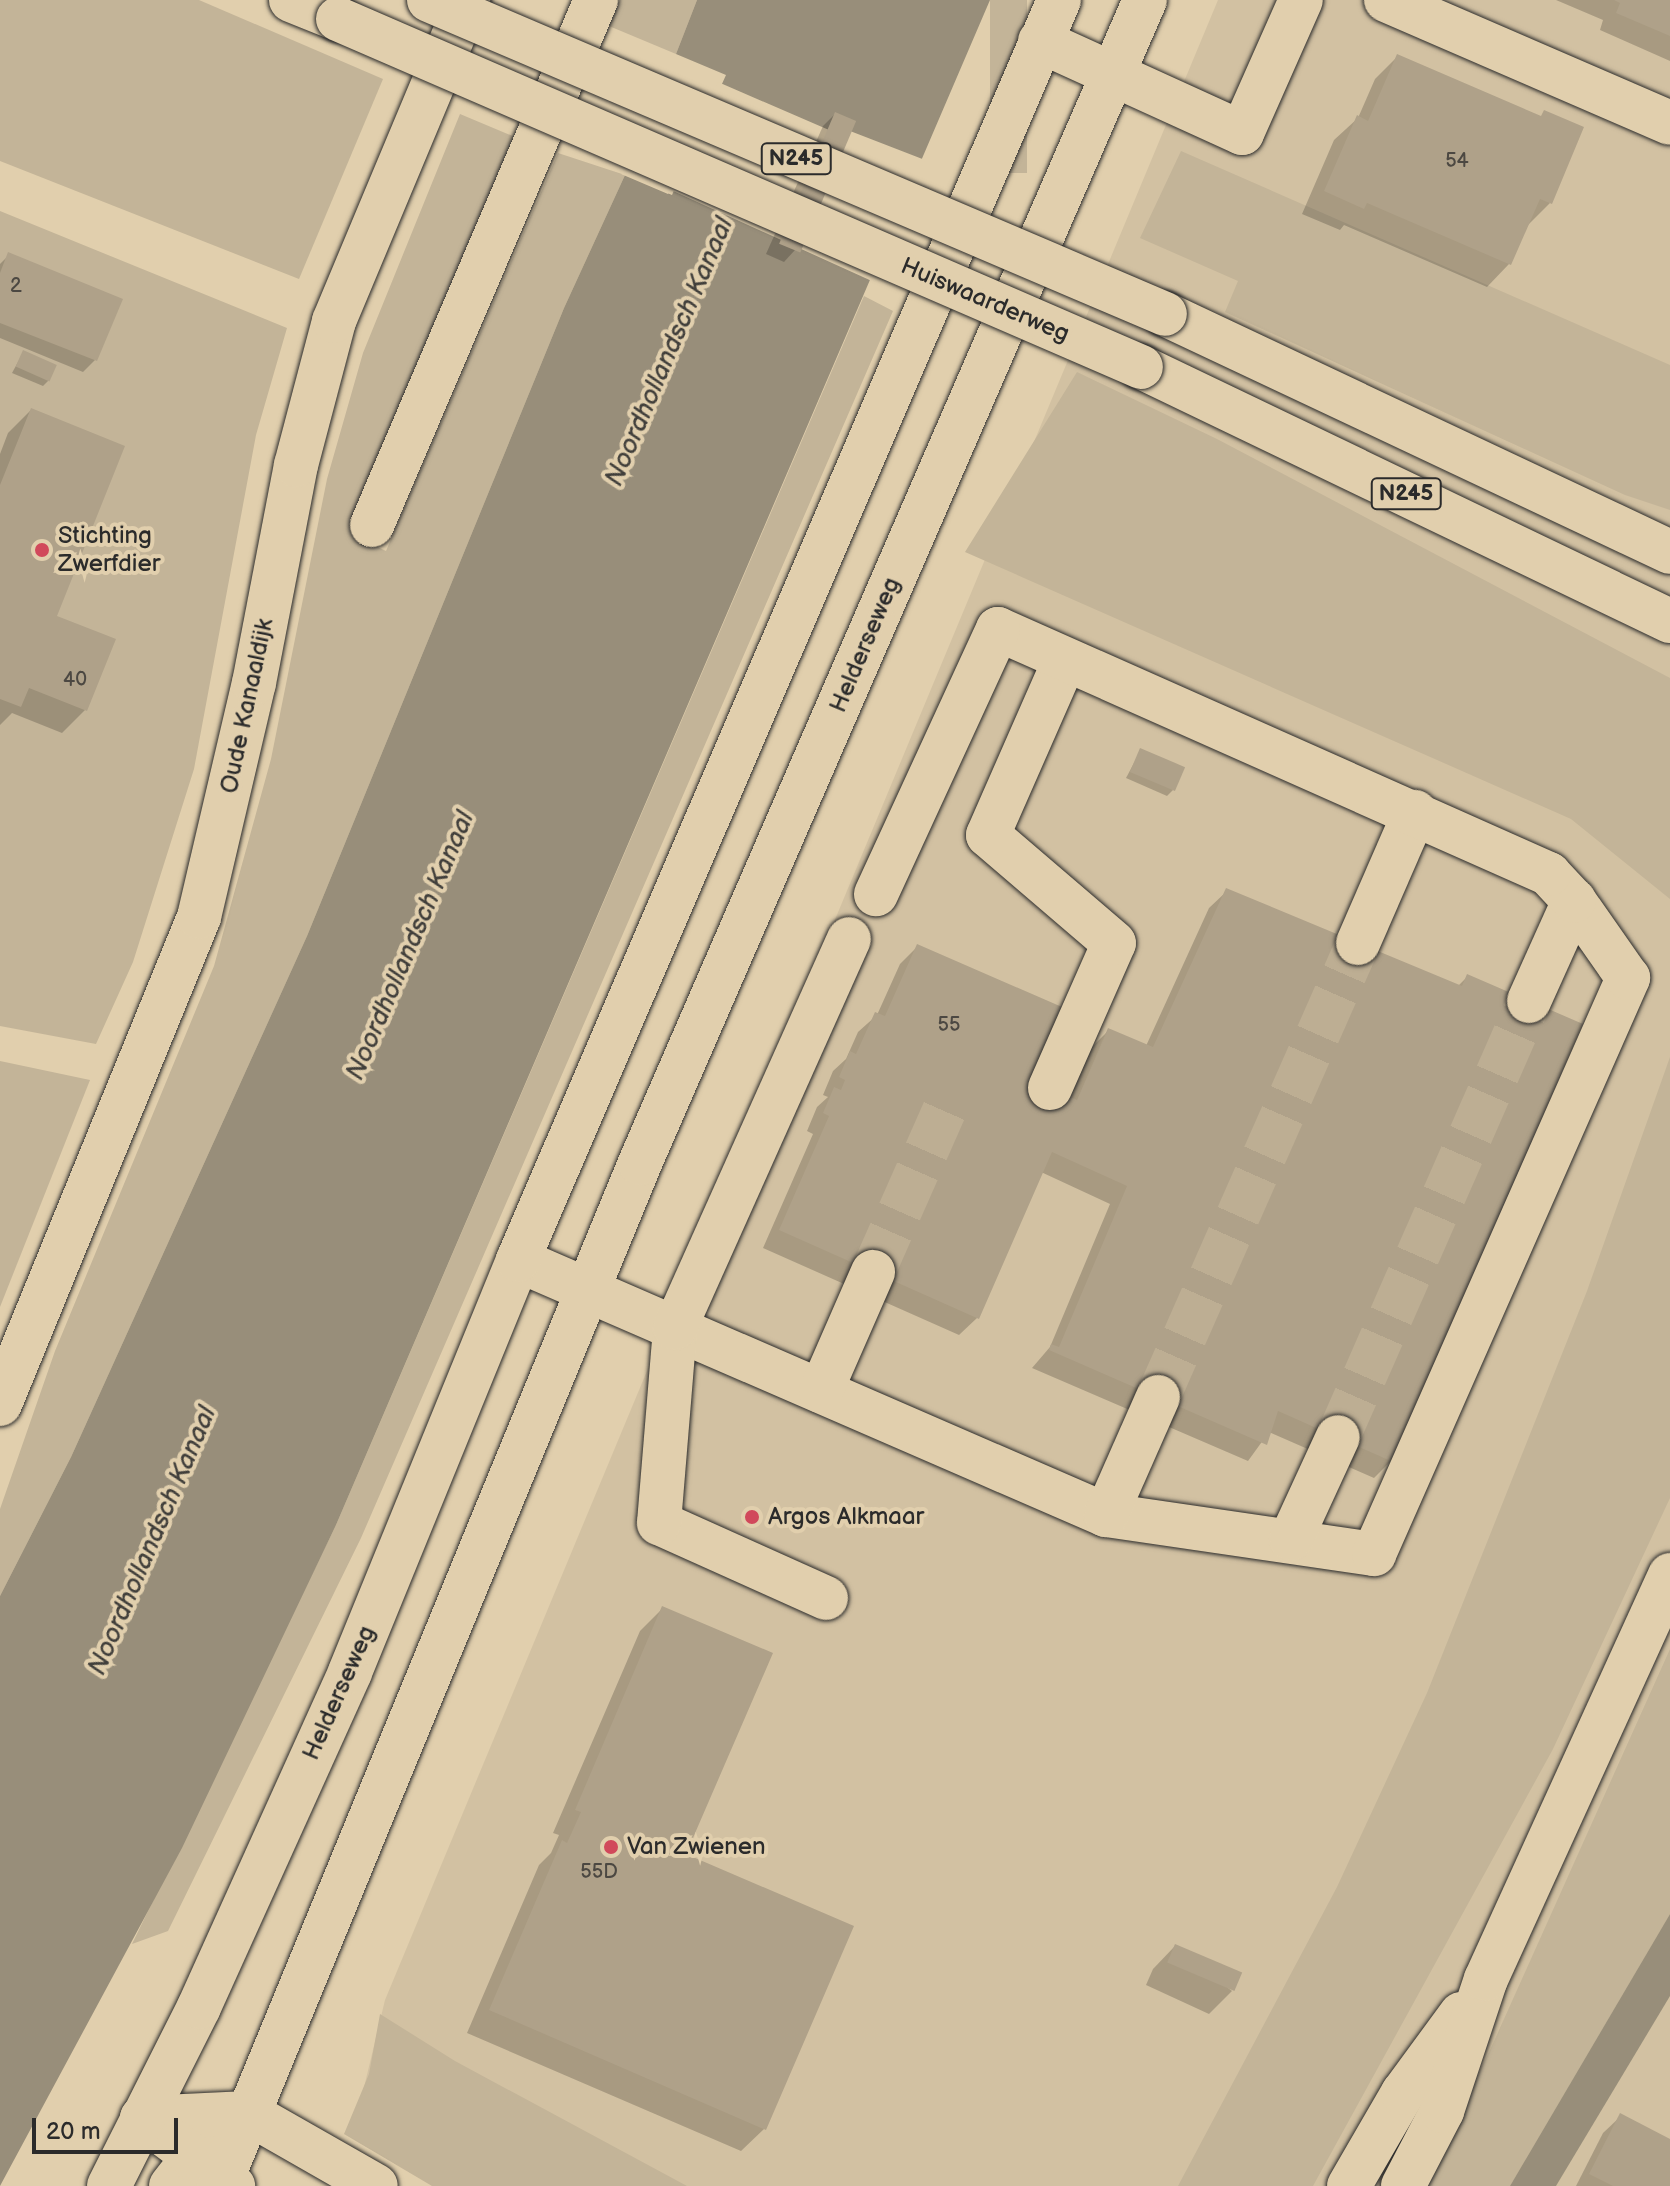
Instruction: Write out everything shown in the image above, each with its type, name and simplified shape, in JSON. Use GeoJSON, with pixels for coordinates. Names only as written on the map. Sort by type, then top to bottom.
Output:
{"type":"FeatureCollection","features":[{"type":"Feature","properties":{"kind":"main road","name":"Huiswaarderweg"},"geometry":{"type":"LineString","coordinates":[[291,0],[1141,367],[1670,621]]}},
{"type":"Feature","properties":{"kind":"main road","name":"N245"},"geometry":{"type":"LineString","coordinates":[[429,0],[1165,314],[1661,545]]}},
{"type":"Feature","properties":{"kind":"main road","name":"Oude Kanaaldijk"},"geometry":{"type":"LineString","coordinates":[[0,1404],[199,917],[250,698],[296,465],[334,321],[468,0]]}},
{"type":"Feature","properties":{"kind":"main road"},"geometry":{"type":"LineString","coordinates":[[372,525],[596,0]]}},
{"type":"Feature","properties":{"kind":"main road","name":"Helderseweg"},"geometry":{"type":"LineString","coordinates":[[109,2186],[199,2007],[350,1672],[518,1260],[1059,0]]}},
{"type":"Feature","properties":{"kind":"main road","name":"Helderseweg"},"geometry":{"type":"LineString","coordinates":[[142,2118],[207,2180],[248,2113],[587,1290],[1145,0]]}},
{"type":"Feature","properties":{"kind":"main road"},"geometry":{"type":"LineString","coordinates":[[1040,41],[1242,133],[1301,0]]}},
{"type":"Feature","properties":{"kind":"main road"},"geometry":{"type":"LineString","coordinates":[[1386,0],[1670,123]]}},
{"type":"Feature","properties":{"kind":"main road"},"geometry":{"type":"LineString","coordinates":[[518,1260],[1106,1515],[1291,1539],[1374,1554],[1628,978],[1574,901],[1549,874],[998,629],[876,894]]}},
{"type":"Feature","properties":{"kind":"main road"},"geometry":{"type":"LineString","coordinates":[[1050,1088],[1114,943],[988,835],[1065,660]]}},
{"type":"Feature","properties":{"kind":"main road"},"geometry":{"type":"LineString","coordinates":[[1358,943],[1415,812]]}},
{"type":"Feature","properties":{"kind":"main road"},"geometry":{"type":"LineString","coordinates":[[1529,1001],[1574,901]]}},
{"type":"Feature","properties":{"kind":"main road"},"geometry":{"type":"LineString","coordinates":[[826,1598],[659,1523],[675,1328],[849,939]]}},
{"type":"Feature","properties":{"kind":"main road"},"geometry":{"type":"LineString","coordinates":[[821,1391],[873,1272]]}},
{"type":"Feature","properties":{"kind":"main road"},"geometry":{"type":"LineString","coordinates":[[1106,1515],[1158,1397]]}},
{"type":"Feature","properties":{"kind":"main road"},"geometry":{"type":"LineString","coordinates":[[1291,1539],[1338,1437]]}},
{"type":"Feature","properties":{"kind":"main road"},"geometry":{"type":"LineString","coordinates":[[1403,2186],[1442,2111],[1486,1979],[1670,1575]]}},
{"type":"Feature","properties":{"kind":"main road"},"geometry":{"type":"LineString","coordinates":[[1349,2186],[1403,2093],[1486,1979]]}},
{"type":"Feature","properties":{"kind":"main road"},"geometry":{"type":"LineString","coordinates":[[142,2118],[248,2113],[376,2186]]}},
{"type":"Feature","properties":{"kind":"shaded area"},"geometry":{"type":"Polygon","coordinates":[[[0,0],[199,0],[383,79],[299,279],[0,161],[0,0]]]}},
{"type":"Feature","properties":{"kind":"shaded area"},"geometry":{"type":"Polygon","coordinates":[[[620,0],[697,0],[676,54],[609,26],[620,0]]]}},
{"type":"Feature","properties":{"kind":"shaded area"},"geometry":{"type":"Polygon","coordinates":[[[990,0],[1027,0],[1027,173],[990,173],[990,0]]]}},
{"type":"Feature","properties":{"kind":"shaded area"},"geometry":{"type":"Polygon","coordinates":[[[1218,0],[1670,0],[1670,2186],[463,2186],[353,2133],[385,2000],[1218,0]]]}},
{"type":"Feature","properties":{"kind":"shaded area"},"geometry":{"type":"Polygon","coordinates":[[[460,114],[527,142],[353,535],[386,551],[558,153],[625,175],[564,308],[307,936],[71,1457],[0,1596],[0,1509],[55,1351],[214,966],[271,759],[327,479],[363,353],[460,114]]]}},
{"type":"Feature","properties":{"kind":"shaded area"},"geometry":{"type":"Polygon","coordinates":[[[1181,151],[1670,365],[1670,510],[1625,495],[1225,312],[1238,281],[1140,238],[1181,151]]]}},
{"type":"Feature","properties":{"kind":"shaded area"},"geometry":{"type":"Polygon","coordinates":[[[0,211],[287,328],[256,435],[194,769],[133,962],[96,1044],[0,1026],[0,211]]]}},
{"type":"Feature","properties":{"kind":"shaded area"},"geometry":{"type":"Polygon","coordinates":[[[864,296],[893,311],[361,1538],[168,1931],[132,1944],[336,1525],[864,296]]]}},
{"type":"Feature","properties":{"kind":"shaded area"},"geometry":{"type":"Polygon","coordinates":[[[1077,372],[1217,439],[1670,678],[1670,899],[1571,819],[965,552],[1077,372]]]}},
{"type":"Feature","properties":{"kind":"shaded area"},"geometry":{"type":"Polygon","coordinates":[[[1670,1057],[1670,1498],[1553,1749],[1313,2186],[1178,2186],[1337,1887],[1427,1693],[1587,1291],[1670,1057]]]}},
{"type":"Feature","properties":{"kind":"shaded area"},"geometry":{"type":"Polygon","coordinates":[[[0,1061],[90,1080],[0,1307],[0,1061]]]}},
{"type":"Feature","properties":{"kind":"shaded area"},"geometry":{"type":"Polygon","coordinates":[[[1670,1649],[1670,1914],[1510,2186],[1423,2186],[1491,2048],[1670,1649]]]}},
{"type":"Feature","properties":{"kind":"shaded area"},"geometry":{"type":"Polygon","coordinates":[[[380,2014],[455,2061],[687,2186],[432,2186],[344,2134],[369,2074],[380,2014]]]}},
{"type":"Feature","properties":{"kind":"water","name":"Noordhollandsch Kanaal"},"geometry":{"type":"Polygon","coordinates":[[[697,0],[990,0],[336,1525],[182,1848],[0,2186],[0,1596],[71,1457],[307,936],[564,308],[625,175],[672,195],[726,75],[676,54],[697,0]]]}},
{"type":"Feature","properties":{"kind":"water"},"geometry":{"type":"Polygon","coordinates":[[[1670,1914],[1670,1996],[1556,2186],[1510,2186],[1670,1914]]]}},
{"type":"Feature","properties":{"kind":"pier"},"geometry":{"type":"Polygon","coordinates":[[[718,82],[829,130],[832,124],[925,160],[874,282],[671,190],[668,194],[621,174],[626,171],[670,190],[718,82]]]}},
{"type":"Feature","properties":{"kind":"building"},"geometry":{"type":"Polygon","coordinates":[[[1614,0],[1670,0],[1670,36],[1616,13],[1620,3],[1614,0]]]}},
{"type":"Feature","properties":{"kind":"building"},"geometry":{"type":"Polygon","coordinates":[[[1397,54],[1541,116],[1544,110],[1584,127],[1552,204],[1540,199],[1511,265],[1367,203],[1364,209],[1324,191],[1357,115],[1368,121],[1397,54]]]}},
{"type":"Feature","properties":{"kind":"building"},"geometry":{"type":"Polygon","coordinates":[[[835,112],[856,121],[800,253],[779,244],[835,112]]]}},
{"type":"Feature","properties":{"kind":"building"},"geometry":{"type":"Polygon","coordinates":[[[8,252],[123,299],[97,361],[0,323],[0,273],[8,252]]]}},
{"type":"Feature","properties":{"kind":"building"},"geometry":{"type":"Polygon","coordinates":[[[23,350],[57,365],[49,381],[16,366],[23,350]]]}},
{"type":"Feature","properties":{"kind":"building","name":"Stichting Zwerfdier"},"geometry":{"type":"Polygon","coordinates":[[[31,408],[125,446],[57,616],[116,639],[87,711],[29,688],[21,707],[0,699],[0,485],[31,408]]]}},
{"type":"Feature","properties":{"kind":"building"},"geometry":{"type":"Polygon","coordinates":[[[1140,748],[1185,767],[1175,791],[1130,772],[1140,748]]]}},
{"type":"Feature","properties":{"kind":"building"},"geometry":{"type":"Polygon","coordinates":[[[1226,888],[1462,986],[1467,974],[1583,1024],[1393,1462],[1278,1411],[1267,1445],[1049,1350],[1051,1344],[1059,1347],[1127,1186],[1052,1152],[979,1319],[779,1230],[829,1116],[823,1113],[834,1087],[841,1090],[845,1080],[839,1077],[850,1051],[856,1054],[875,1012],[885,1016],[917,944],[1062,1007],[1064,1094],[1077,1100],[1108,1028],[1153,1047],[1226,888]]]}},
{"type":"Feature","properties":{"kind":"building"},"geometry":{"type":"Polygon","coordinates":[[[662,1606],[773,1653],[686,1854],[854,1926],[766,2130],[489,2010],[562,1840],[567,1843],[581,1812],[575,1810],[662,1606]]]}},
{"type":"Feature","properties":{"kind":"building"},"geometry":{"type":"Polygon","coordinates":[[[1175,1944],[1242,1973],[1234,1991],[1167,1962],[1175,1944]]]}},
{"type":"Feature","properties":{"kind":"building"},"geometry":{"type":"Polygon","coordinates":[[[1620,2113],[1670,2139],[1670,2186],[1613,2186],[1589,2174],[1620,2113]]]}},
{"type":"Feature","properties":{"kind":"tunnel"},"geometry":{"type":"LineString","coordinates":[[1158,1397],[1358,943]]}},
{"type":"Feature","properties":{"kind":"tunnel"},"geometry":{"type":"LineString","coordinates":[[1338,1437],[1529,1001]]}},
{"type":"Feature","properties":{"kind":"tunnel"},"geometry":{"type":"LineString","coordinates":[[873,1272],[948,1102]]}},
{"type":"Feature","properties":{"kind":"place","name":"Stichting Zwerfdier"},"geometry":{"type":"Point","coordinates":[42,550]}},
{"type":"Feature","properties":{"kind":"place","name":"Argos Alkmaar"},"geometry":{"type":"Point","coordinates":[752,1517]}},
{"type":"Feature","properties":{"kind":"place","name":"Van Zwienen"},"geometry":{"type":"Point","coordinates":[611,1847]}}]}
